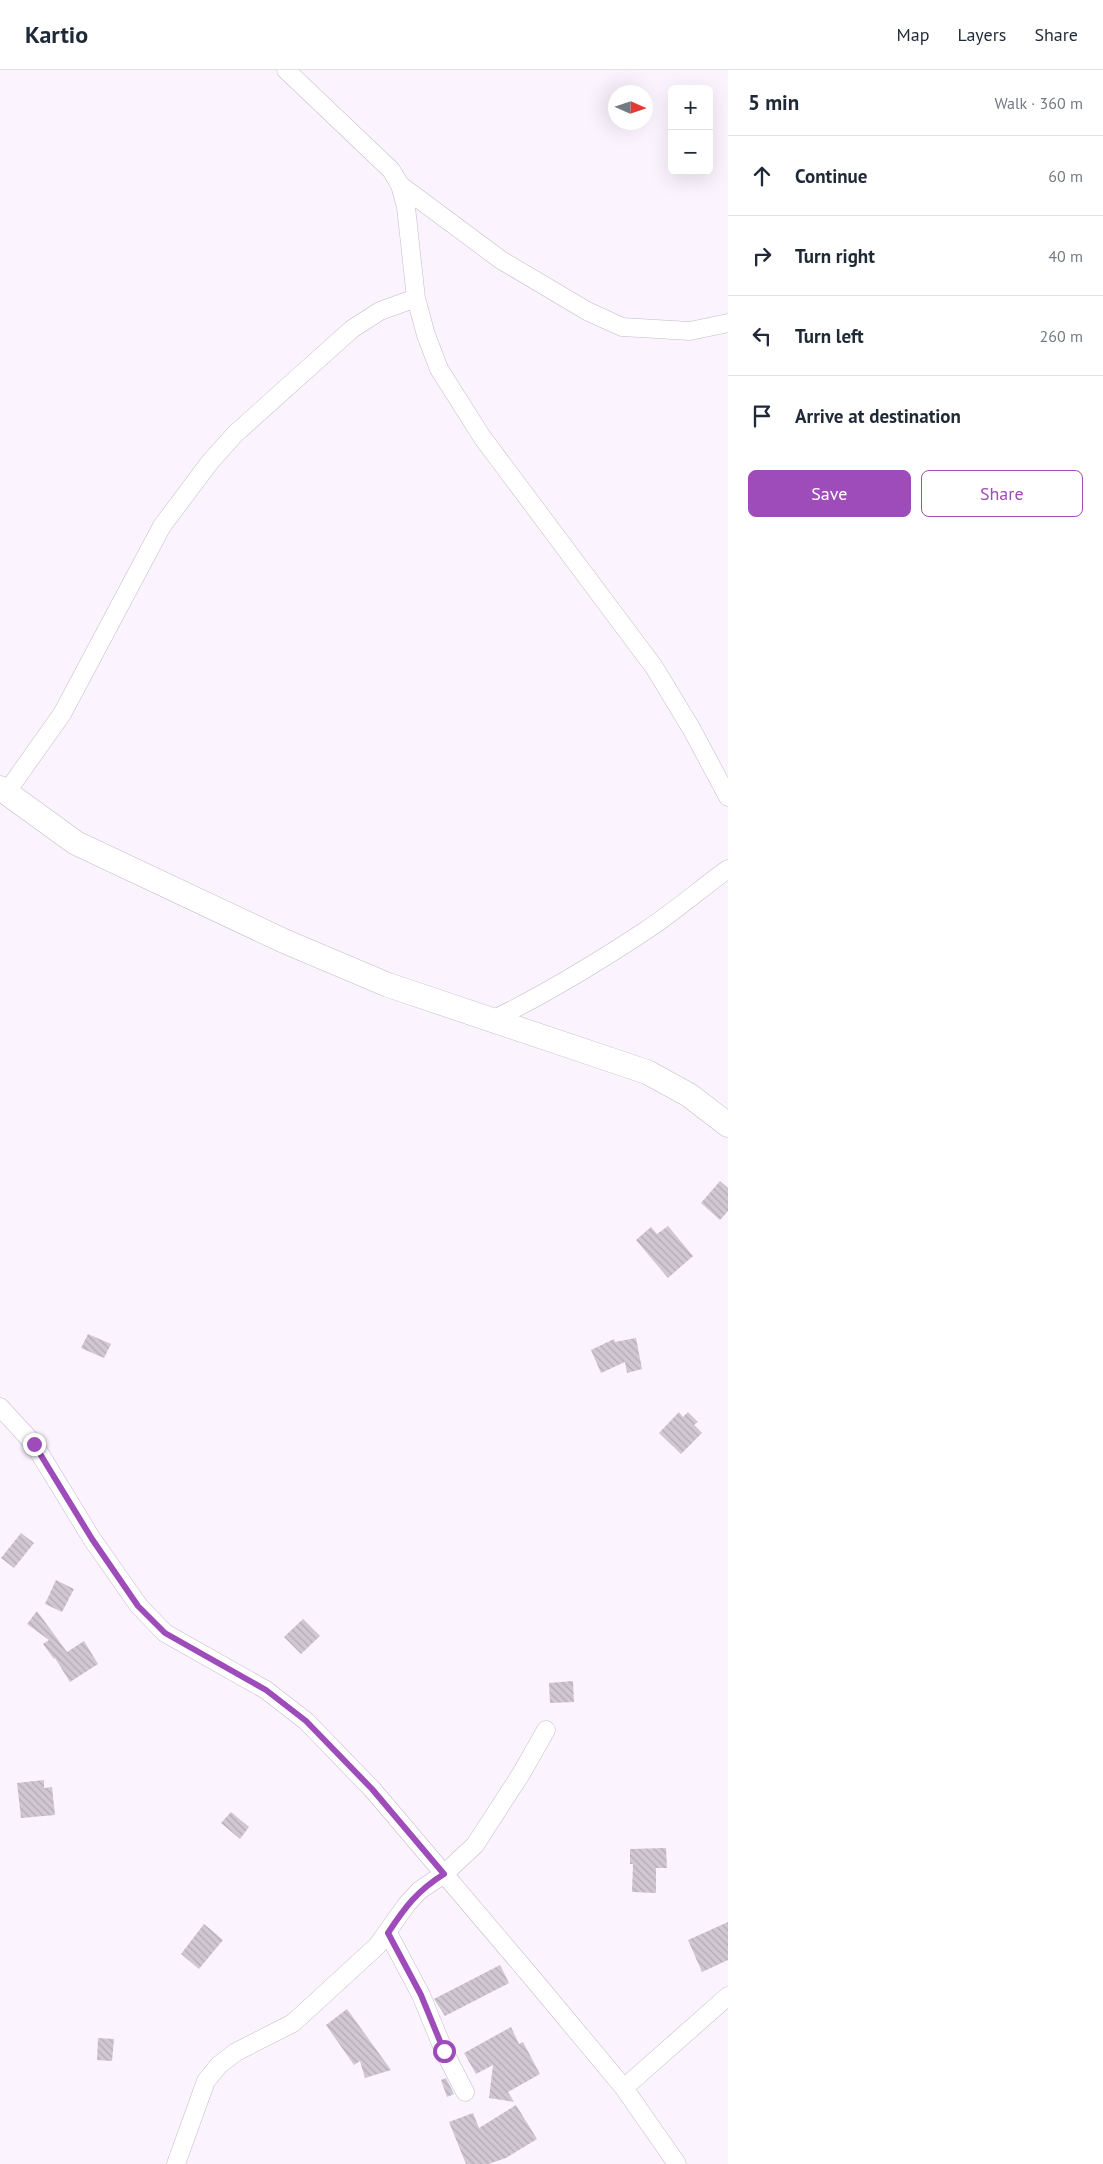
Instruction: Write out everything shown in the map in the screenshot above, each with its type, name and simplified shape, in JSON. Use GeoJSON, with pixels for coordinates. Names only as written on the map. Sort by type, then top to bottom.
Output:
{"type":"FeatureCollection","features":[{"type":"Feature","properties":{"kind":"main road"},"geometry":{"type":"LineString","coordinates":[[3,791],[76,843],[284,941],[388,985],[490,1021],[647,1072],[689,1095],[728,1125]]}},
{"type":"Feature","properties":{"kind":"street"},"geometry":{"type":"LineString","coordinates":[[286,70],[391,170],[400,185],[406,207],[416,298],[426,336],[439,369],[482,436],[654,667],[691,728],[728,797]]}},
{"type":"Feature","properties":{"kind":"street"},"geometry":{"type":"LineString","coordinates":[[400,185],[501,260],[587,311],[622,327],[690,331],[728,323]]}},
{"type":"Feature","properties":{"kind":"street"},"geometry":{"type":"LineString","coordinates":[[3,791],[62,714],[162,526],[210,462],[235,434],[352,329],[380,311],[416,298]]}},
{"type":"Feature","properties":{"kind":"street"},"geometry":{"type":"LineString","coordinates":[[490,1021],[533,1000],[592,965],[647,929],[728,869]]}},
{"type":"Feature","properties":{"kind":"street"},"geometry":{"type":"LineString","coordinates":[[0,1407],[34,1444],[92,1539],[145,1613],[165,1633],[266,1690],[306,1721],[372,1789],[624,2088],[677,2164]]}},
{"type":"Feature","properties":{"kind":"street"},"geometry":{"type":"LineString","coordinates":[[176,2164],[206,2081],[219,2065],[236,2052],[293,2023],[356,1967],[388,1933],[407,1904],[420,1890],[444,1874],[475,1845],[521,1774],[546,1730]]}},
{"type":"Feature","properties":{"kind":"street"},"geometry":{"type":"LineString","coordinates":[[388,1933],[421,1995],[444,2051],[465,2092]]}},
{"type":"Feature","properties":{"kind":"street"},"geometry":{"type":"LineString","coordinates":[[624,2088],[728,1996]]}},
{"type":"Feature","properties":{"kind":"building"},"geometry":{"type":"Polygon","coordinates":[[[720,1181],[728,1188],[728,1211],[720,1220],[701,1203],[720,1181]]]}},
{"type":"Feature","properties":{"kind":"building"},"geometry":{"type":"Polygon","coordinates":[[[668,1226],[693,1256],[668,1278],[636,1240],[651,1227],[657,1234],[668,1226]]]}},
{"type":"Feature","properties":{"kind":"building"},"geometry":{"type":"Polygon","coordinates":[[[88,1334],[111,1344],[104,1358],[81,1348],[88,1334]]]}},
{"type":"Feature","properties":{"kind":"building"},"geometry":{"type":"Polygon","coordinates":[[[636,1338],[642,1369],[627,1373],[625,1362],[601,1373],[591,1350],[614,1339],[615,1342],[636,1338]]]}},
{"type":"Feature","properties":{"kind":"building"},"geometry":{"type":"Polygon","coordinates":[[[679,1412],[683,1417],[688,1412],[698,1422],[694,1425],[702,1433],[681,1454],[659,1433],[679,1412]]]}},
{"type":"Feature","properties":{"kind":"building"},"geometry":{"type":"Polygon","coordinates":[[[21,1533],[34,1543],[14,1568],[1,1558],[21,1533]]]}},
{"type":"Feature","properties":{"kind":"building"},"geometry":{"type":"Polygon","coordinates":[[[56,1580],[74,1589],[62,1612],[45,1604],[56,1580]]]}},
{"type":"Feature","properties":{"kind":"building"},"geometry":{"type":"Polygon","coordinates":[[[37,1611],[67,1652],[84,1641],[98,1664],[70,1682],[55,1658],[43,1644],[49,1640],[27,1624],[37,1611]]]}},
{"type":"Feature","properties":{"kind":"building"},"geometry":{"type":"Polygon","coordinates":[[[303,1619],[320,1636],[301,1654],[284,1637],[303,1619]]]}},
{"type":"Feature","properties":{"kind":"building"},"geometry":{"type":"Polygon","coordinates":[[[573,1681],[574,1702],[550,1703],[549,1683],[573,1681]]]}},
{"type":"Feature","properties":{"kind":"building"},"geometry":{"type":"Polygon","coordinates":[[[44,1780],[44,1788],[52,1787],[55,1815],[21,1818],[17,1783],[44,1780]]]}},
{"type":"Feature","properties":{"kind":"building"},"geometry":{"type":"Polygon","coordinates":[[[231,1812],[249,1827],[240,1839],[221,1823],[231,1812]]]}},
{"type":"Feature","properties":{"kind":"building"},"geometry":{"type":"Polygon","coordinates":[[[666,1848],[667,1868],[656,1868],[656,1893],[632,1892],[633,1864],[630,1864],[630,1849],[666,1848]]]}},
{"type":"Feature","properties":{"kind":"building"},"geometry":{"type":"Polygon","coordinates":[[[728,1922],[728,1960],[702,1972],[688,1940],[728,1922]]]}},
{"type":"Feature","properties":{"kind":"building"},"geometry":{"type":"Polygon","coordinates":[[[204,1924],[223,1940],[199,1969],[181,1954],[204,1924]]]}},
{"type":"Feature","properties":{"kind":"building"},"geometry":{"type":"Polygon","coordinates":[[[500,1965],[509,1983],[445,2016],[434,1999],[500,1965]]]}},
{"type":"Feature","properties":{"kind":"building"},"geometry":{"type":"Polygon","coordinates":[[[347,2009],[391,2070],[365,2078],[360,2061],[354,2065],[326,2025],[347,2009]]]}},
{"type":"Feature","properties":{"kind":"building"},"geometry":{"type":"Polygon","coordinates":[[[511,2027],[519,2044],[523,2042],[540,2074],[508,2092],[514,2102],[489,2098],[493,2065],[476,2074],[464,2053],[511,2027]]]}},
{"type":"Feature","properties":{"kind":"building"},"geometry":{"type":"Polygon","coordinates":[[[98,2038],[114,2039],[112,2061],[97,2060],[98,2038]]]}},
{"type":"Feature","properties":{"kind":"building"},"geometry":{"type":"Polygon","coordinates":[[[446,2078],[454,2094],[447,2097],[441,2080],[446,2078]]]}},
{"type":"Feature","properties":{"kind":"building"},"geometry":{"type":"Polygon","coordinates":[[[516,2105],[537,2139],[506,2158],[488,2164],[466,2164],[449,2122],[473,2113],[479,2128],[516,2105]]]}},
{"type":"Feature","properties":{"kind":"route"},"geometry":{"type":"LineString","coordinates":[[34,1444],[92,1539],[138,1606],[165,1633],[188,1648],[220,1663],[266,1690],[306,1721],[372,1789],[444,1874],[420,1890],[407,1904],[388,1933],[421,1995],[444,2051]]}}]}
